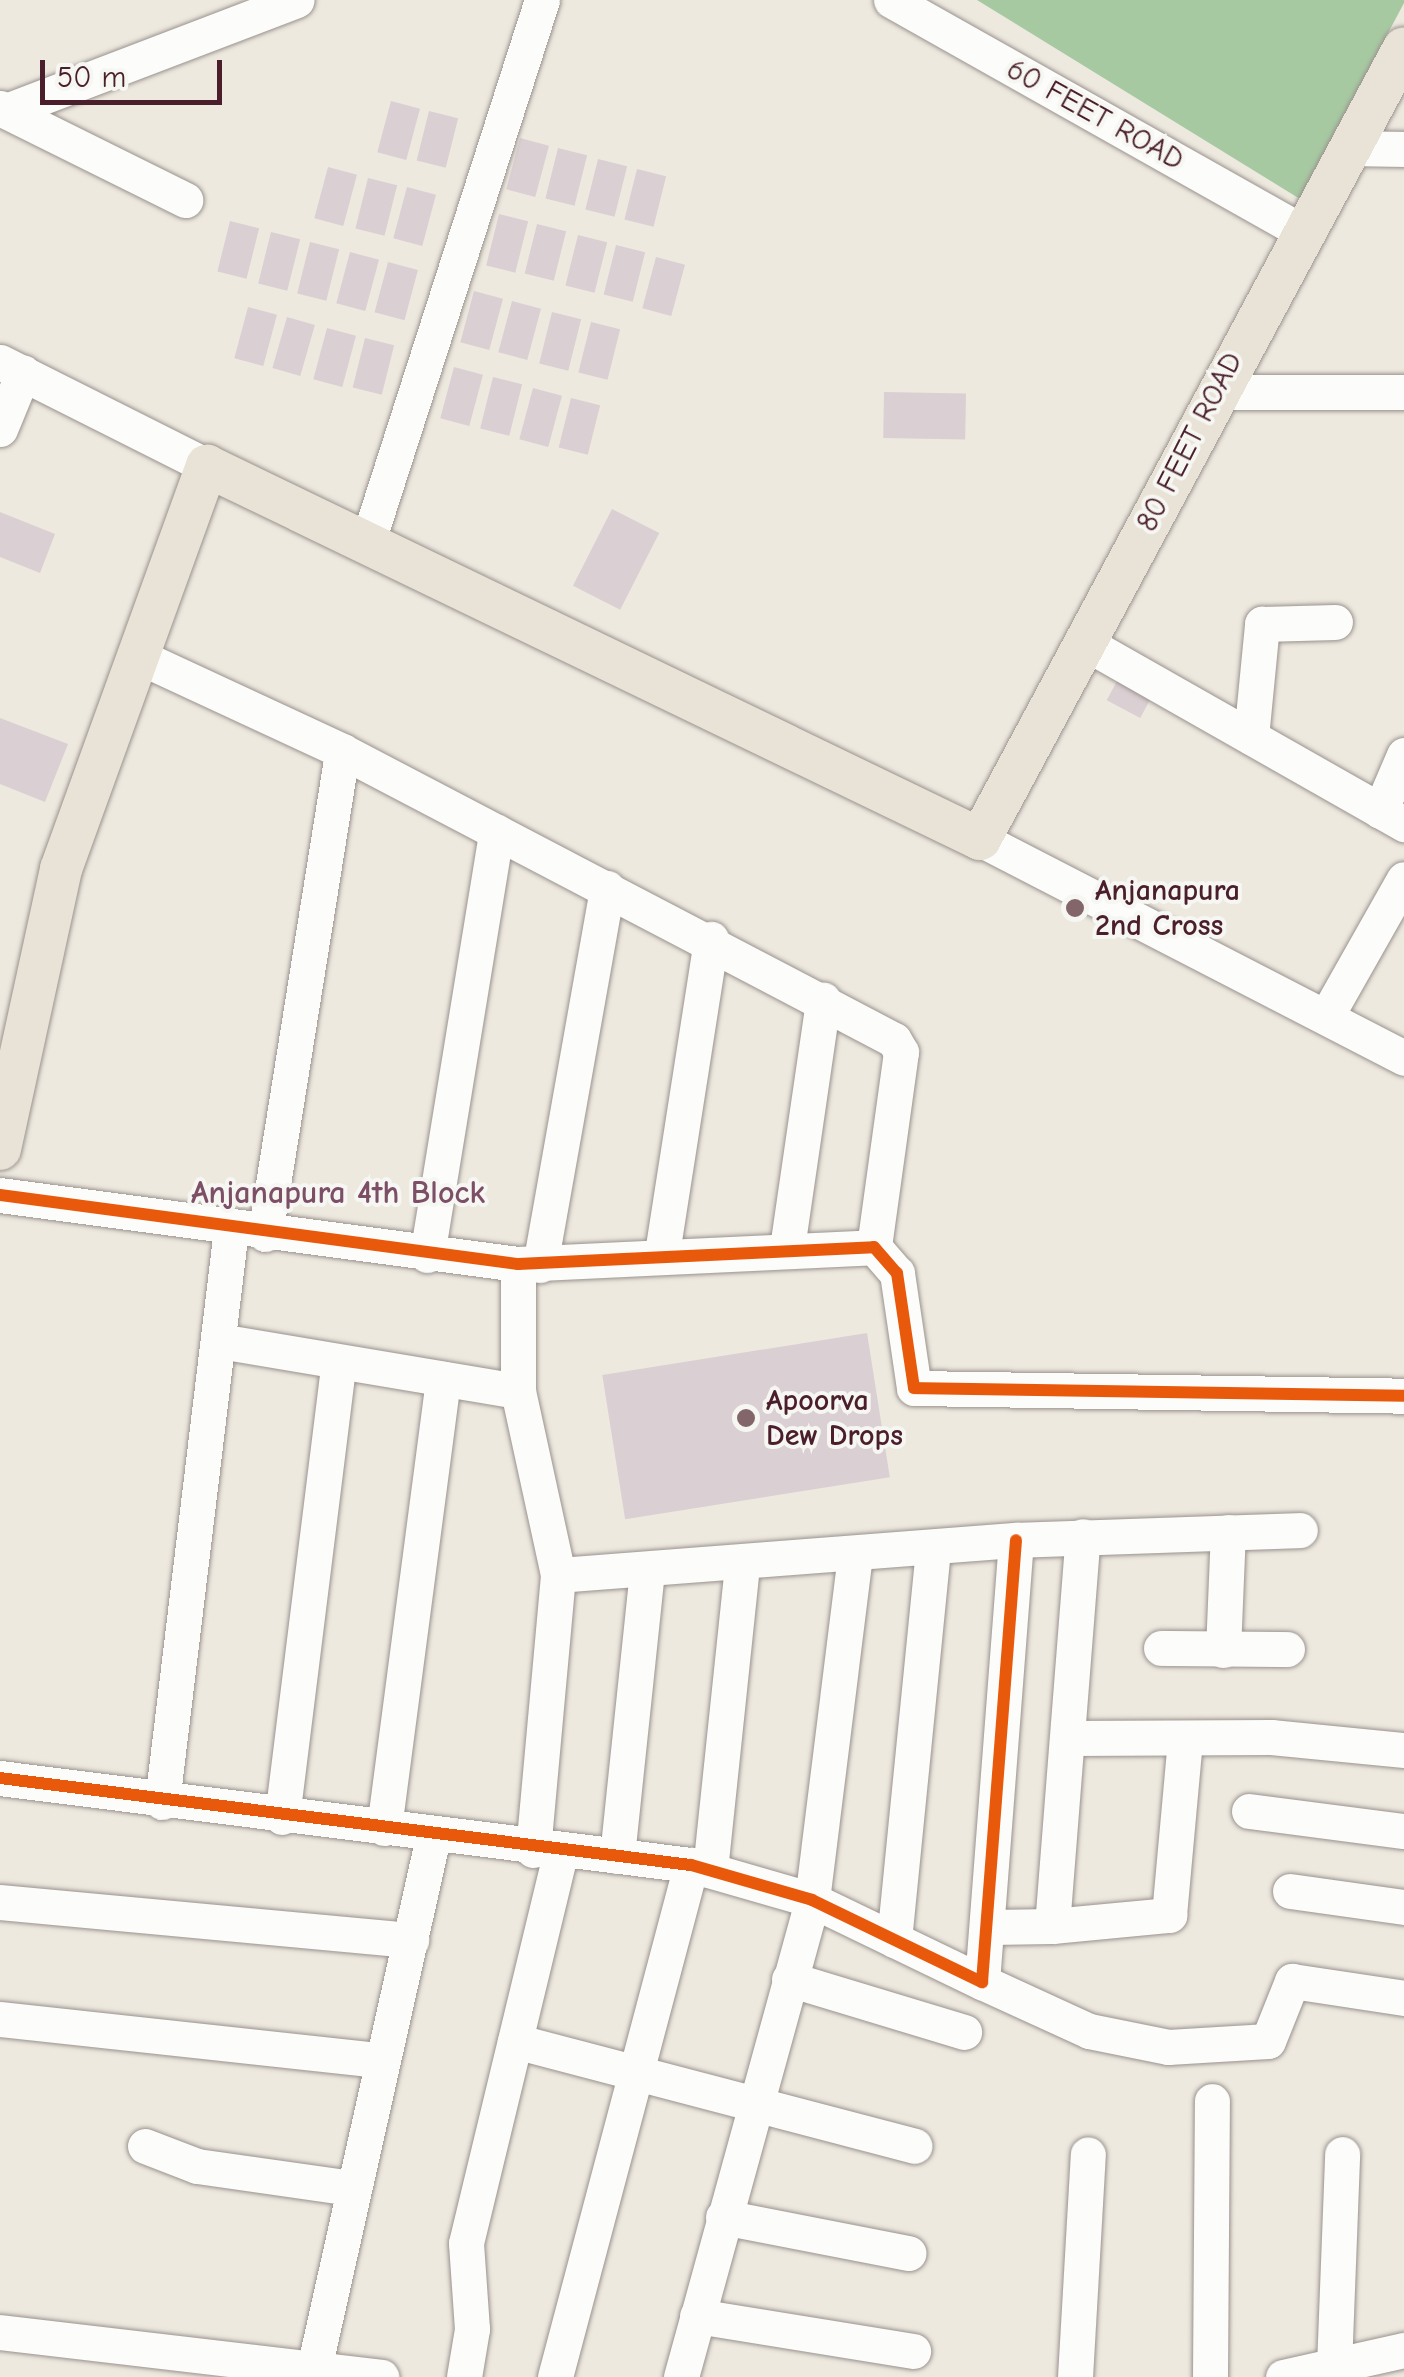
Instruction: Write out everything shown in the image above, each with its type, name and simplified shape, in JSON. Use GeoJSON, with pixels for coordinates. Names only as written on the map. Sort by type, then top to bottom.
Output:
{"type":"FeatureCollection","features":[{"type":"Feature","properties":{"kind":"main road","name":"80 FEET ROAD"},"geometry":{"type":"LineString","coordinates":[[980,840],[1087,644],[1300,230],[1404,48]]}},
{"type":"Feature","properties":{"kind":"main road"},"geometry":{"type":"LineString","coordinates":[[0,1150],[61,870],[142,658],[207,466],[980,840]]}},
{"type":"Feature","properties":{"kind":"street"},"geometry":{"type":"LineString","coordinates":[[3,110],[296,0]]}},
{"type":"Feature","properties":{"kind":"street"},"geometry":{"type":"LineString","coordinates":[[367,544],[542,0]]}},
{"type":"Feature","properties":{"kind":"street","name":"60 FEET ROAD"},"geometry":{"type":"LineString","coordinates":[[891,0],[1300,230]]}},
{"type":"Feature","properties":{"kind":"street"},"geometry":{"type":"LineString","coordinates":[[3,110],[186,200]]}},
{"type":"Feature","properties":{"kind":"street"},"geometry":{"type":"LineString","coordinates":[[1348,148],[1404,149]]}},
{"type":"Feature","properties":{"kind":"street"},"geometry":{"type":"LineString","coordinates":[[0,429],[12,368],[207,466]]}},
{"type":"Feature","properties":{"kind":"street"},"geometry":{"type":"LineString","coordinates":[[1216,392],[1404,392]]}},
{"type":"Feature","properties":{"kind":"street"},"geometry":{"type":"LineString","coordinates":[[1251,737],[1262,624],[1336,622]]}},
{"type":"Feature","properties":{"kind":"street"},"geometry":{"type":"LineString","coordinates":[[1087,644],[1392,818],[1404,755]]}},
{"type":"Feature","properties":{"kind":"street"},"geometry":{"type":"LineString","coordinates":[[142,658],[342,751],[711,940],[823,1000],[901,1052],[874,1248]]}},
{"type":"Feature","properties":{"kind":"street"},"geometry":{"type":"LineString","coordinates":[[162,1802],[219,1341],[248,1232],[342,751]]}},
{"type":"Feature","properties":{"kind":"street"},"geometry":{"type":"LineString","coordinates":[[427,1256],[496,832]]}},
{"type":"Feature","properties":{"kind":"street"},"geometry":{"type":"LineString","coordinates":[[980,840],[1326,1014],[1404,1058]]}},
{"type":"Feature","properties":{"kind":"street"},"geometry":{"type":"LineString","coordinates":[[1326,1014],[1404,880]]}},
{"type":"Feature","properties":{"kind":"street"},"geometry":{"type":"LineString","coordinates":[[464,2377],[472,2329],[466,2242],[514,2041],[546,1852],[558,1574],[518,1391],[529,1264],[607,888]]}},
{"type":"Feature","properties":{"kind":"street"},"geometry":{"type":"LineString","coordinates":[[662,1253],[711,940]]}},
{"type":"Feature","properties":{"kind":"street"},"geometry":{"type":"LineString","coordinates":[[787,1248],[823,1000]]}},
{"type":"Feature","properties":{"kind":"street"},"geometry":{"type":"LineString","coordinates":[[0,1195],[427,1256],[529,1264],[662,1253],[874,1248],[897,1273],[914,1388],[1404,1396]]}},
{"type":"Feature","properties":{"kind":"street"},"geometry":{"type":"LineString","coordinates":[[219,1341],[518,1391]]}},
{"type":"Feature","properties":{"kind":"street"},"geometry":{"type":"LineString","coordinates":[[282,1817],[339,1362]]}},
{"type":"Feature","properties":{"kind":"street"},"geometry":{"type":"LineString","coordinates":[[384,1828],[442,1379]]}},
{"type":"Feature","properties":{"kind":"street"},"geometry":{"type":"LineString","coordinates":[[558,1574],[647,1572],[1083,1536],[1300,1530]]}},
{"type":"Feature","properties":{"kind":"street"},"geometry":{"type":"LineString","coordinates":[[1223,1650],[1228,1532]]}},
{"type":"Feature","properties":{"kind":"street"},"geometry":{"type":"LineString","coordinates":[[1052,1926],[1071,1738],[1083,1536]]}},
{"type":"Feature","properties":{"kind":"street"},"geometry":{"type":"LineString","coordinates":[[982,1982],[991,1927],[1016,1540]]}},
{"type":"Feature","properties":{"kind":"street"},"geometry":{"type":"LineString","coordinates":[[894,1940],[932,1547]]}},
{"type":"Feature","properties":{"kind":"street"},"geometry":{"type":"LineString","coordinates":[[681,2377],[812,1900],[855,1555]]}},
{"type":"Feature","properties":{"kind":"street"},"geometry":{"type":"LineString","coordinates":[[555,2377],[634,2069],[701,1868],[742,1564]]}},
{"type":"Feature","properties":{"kind":"street"},"geometry":{"type":"LineString","coordinates":[[618,1856],[647,1572]]}},
{"type":"Feature","properties":{"kind":"street"},"geometry":{"type":"LineString","coordinates":[[1160,1648],[1288,1649]]}},
{"type":"Feature","properties":{"kind":"street"},"geometry":{"type":"LineString","coordinates":[[1071,1738],[1404,1750]]}},
{"type":"Feature","properties":{"kind":"street"},"geometry":{"type":"LineString","coordinates":[[991,1927],[1052,1926],[1169,1915],[1185,1740]]}},
{"type":"Feature","properties":{"kind":"street"},"geometry":{"type":"LineString","coordinates":[[0,1778],[546,1852],[618,1856],[701,1868],[812,1900],[1089,2032],[1168,2046],[1268,2041],[1292,1980],[1404,1998]]}},
{"type":"Feature","properties":{"kind":"street"},"geometry":{"type":"LineString","coordinates":[[1249,1810],[1404,1831]]}},
{"type":"Feature","properties":{"kind":"street"},"geometry":{"type":"LineString","coordinates":[[315,2364],[378,2060],[434,1837]]}},
{"type":"Feature","properties":{"kind":"street"},"geometry":{"type":"LineString","coordinates":[[1290,1891],[1404,1907]]}},
{"type":"Feature","properties":{"kind":"street"},"geometry":{"type":"LineString","coordinates":[[0,1902],[411,1940]]}},
{"type":"Feature","properties":{"kind":"street"},"geometry":{"type":"LineString","coordinates":[[789,1979],[964,2032]]}},
{"type":"Feature","properties":{"kind":"street"},"geometry":{"type":"LineString","coordinates":[[0,2018],[378,2060]]}},
{"type":"Feature","properties":{"kind":"street"},"geometry":{"type":"LineString","coordinates":[[514,2041],[634,2069],[914,2146]]}},
{"type":"Feature","properties":{"kind":"street"},"geometry":{"type":"LineString","coordinates":[[1210,2377],[1212,2101]]}},
{"type":"Feature","properties":{"kind":"street"},"geometry":{"type":"LineString","coordinates":[[145,2146],[198,2166],[352,2188]]}},
{"type":"Feature","properties":{"kind":"street"},"geometry":{"type":"LineString","coordinates":[[1075,2377],[1088,2154]]}},
{"type":"Feature","properties":{"kind":"street"},"geometry":{"type":"LineString","coordinates":[[1334,2367],[1342,2154]]}},
{"type":"Feature","properties":{"kind":"street"},"geometry":{"type":"LineString","coordinates":[[723,2217],[909,2253]]}},
{"type":"Feature","properties":{"kind":"street"},"geometry":{"type":"LineString","coordinates":[[697,2316],[913,2351]]}},
{"type":"Feature","properties":{"kind":"street"},"geometry":{"type":"LineString","coordinates":[[0,2332],[315,2364],[379,2377]]}},
{"type":"Feature","properties":{"kind":"street"},"geometry":{"type":"LineString","coordinates":[[1283,2377],[1404,2350]]}},
{"type":"Feature","properties":{"kind":"green space"},"geometry":{"type":"Polygon","coordinates":[[[977,0],[1404,0],[1404,3],[1300,199],[977,0]]]}},
{"type":"Feature","properties":{"kind":"building"},"geometry":{"type":"Polygon","coordinates":[[[391,101],[420,109],[406,160],[377,152],[391,101]]]}},
{"type":"Feature","properties":{"kind":"building"},"geometry":{"type":"Polygon","coordinates":[[[429,111],[458,118],[446,168],[417,160],[429,111]]]}},
{"type":"Feature","properties":{"kind":"building"},"geometry":{"type":"Polygon","coordinates":[[[520,138],[549,146],[535,197],[506,189],[520,138]]]}},
{"type":"Feature","properties":{"kind":"building"},"geometry":{"type":"Polygon","coordinates":[[[558,148],[587,155],[575,206],[545,198],[558,148]]]}},
{"type":"Feature","properties":{"kind":"building"},"geometry":{"type":"Polygon","coordinates":[[[598,159],[627,166],[615,217],[585,209],[598,159]]]}},
{"type":"Feature","properties":{"kind":"building"},"geometry":{"type":"Polygon","coordinates":[[[328,167],[357,175],[343,226],[314,218],[328,167]]]}},
{"type":"Feature","properties":{"kind":"building"},"geometry":{"type":"Polygon","coordinates":[[[637,169],[666,176],[654,227],[624,219],[637,169]]]}},
{"type":"Feature","properties":{"kind":"building"},"geometry":{"type":"Polygon","coordinates":[[[368,178],[397,185],[385,236],[355,228],[368,178]]]}},
{"type":"Feature","properties":{"kind":"building"},"geometry":{"type":"Polygon","coordinates":[[[407,187],[436,195],[422,246],[393,238],[407,187]]]}},
{"type":"Feature","properties":{"kind":"building"},"geometry":{"type":"Polygon","coordinates":[[[499,214],[528,221],[515,273],[486,265],[499,214]]]}},
{"type":"Feature","properties":{"kind":"building"},"geometry":{"type":"Polygon","coordinates":[[[230,221],[259,228],[247,279],[217,271],[230,221]]]}},
{"type":"Feature","properties":{"kind":"building"},"geometry":{"type":"Polygon","coordinates":[[[537,224],[566,231],[554,281],[525,273],[537,224]]]}},
{"type":"Feature","properties":{"kind":"building"},"geometry":{"type":"Polygon","coordinates":[[[271,232],[300,239],[287,291],[258,283],[271,232]]]}},
{"type":"Feature","properties":{"kind":"building"},"geometry":{"type":"Polygon","coordinates":[[[578,235],[607,242],[595,293],[565,285],[578,235]]]}},
{"type":"Feature","properties":{"kind":"building"},"geometry":{"type":"Polygon","coordinates":[[[310,242],[339,249],[326,301],[297,293],[310,242]]]}},
{"type":"Feature","properties":{"kind":"building"},"geometry":{"type":"Polygon","coordinates":[[[616,245],[645,252],[633,302],[604,294],[616,245]]]}},
{"type":"Feature","properties":{"kind":"building"},"geometry":{"type":"Polygon","coordinates":[[[350,252],[379,260],[365,311],[336,303],[350,252]]]}},
{"type":"Feature","properties":{"kind":"building"},"geometry":{"type":"Polygon","coordinates":[[[656,257],[685,265],[671,316],[642,308],[656,257]]]}},
{"type":"Feature","properties":{"kind":"building"},"geometry":{"type":"Polygon","coordinates":[[[388,262],[418,270],[404,320],[375,312],[388,262]]]}},
{"type":"Feature","properties":{"kind":"building"},"geometry":{"type":"Polygon","coordinates":[[[474,291],[503,299],[489,350],[460,342],[474,291]]]}},
{"type":"Feature","properties":{"kind":"building"},"geometry":{"type":"Polygon","coordinates":[[[512,301],[541,309],[527,360],[498,352],[512,301]]]}},
{"type":"Feature","properties":{"kind":"building"},"geometry":{"type":"Polygon","coordinates":[[[248,307],[277,315],[263,366],[234,358],[248,307]]]}},
{"type":"Feature","properties":{"kind":"building"},"geometry":{"type":"Polygon","coordinates":[[[552,312],[581,319],[568,371],[539,363],[552,312]]]}},
{"type":"Feature","properties":{"kind":"building"},"geometry":{"type":"Polygon","coordinates":[[[287,317],[315,325],[300,376],[272,368],[287,317]]]}},
{"type":"Feature","properties":{"kind":"building"},"geometry":{"type":"Polygon","coordinates":[[[591,322],[620,329],[608,380],[578,372],[591,322]]]}},
{"type":"Feature","properties":{"kind":"building"},"geometry":{"type":"Polygon","coordinates":[[[327,328],[356,336],[342,387],[313,379],[327,328]]]}},
{"type":"Feature","properties":{"kind":"building"},"geometry":{"type":"Polygon","coordinates":[[[365,338],[394,345],[382,395],[353,387],[365,338]]]}},
{"type":"Feature","properties":{"kind":"building"},"geometry":{"type":"Polygon","coordinates":[[[454,367],[483,375],[469,426],[440,418],[454,367]]]}},
{"type":"Feature","properties":{"kind":"building"},"geometry":{"type":"Polygon","coordinates":[[[493,377],[522,384],[509,436],[480,428],[493,377]]]}},
{"type":"Feature","properties":{"kind":"building"},"geometry":{"type":"Polygon","coordinates":[[[533,388],[562,396],[548,447],[519,439],[533,388]]]}},
{"type":"Feature","properties":{"kind":"building"},"geometry":{"type":"Polygon","coordinates":[[[884,392],[966,393],[965,439],[883,438],[884,392]]]}},
{"type":"Feature","properties":{"kind":"building"},"geometry":{"type":"Polygon","coordinates":[[[571,398],[600,405],[588,455],[559,447],[571,398]]]}},
{"type":"Feature","properties":{"kind":"building"},"geometry":{"type":"Polygon","coordinates":[[[612,509],[659,533],[620,610],[573,586],[612,509]]]}},
{"type":"Feature","properties":{"kind":"building"},"geometry":{"type":"Polygon","coordinates":[[[0,512],[55,534],[40,573],[0,557],[0,512]]]}},
{"type":"Feature","properties":{"kind":"building"},"geometry":{"type":"Polygon","coordinates":[[[1118,679],[1152,697],[1140,718],[1107,700],[1118,679]]]}},
{"type":"Feature","properties":{"kind":"building"},"geometry":{"type":"Polygon","coordinates":[[[0,718],[68,744],[45,802],[0,784],[0,718]]]}},
{"type":"Feature","properties":{"kind":"building","name":"Apoorva Dew Drops"},"geometry":{"type":"Polygon","coordinates":[[[867,1333],[890,1477],[625,1519],[602,1375],[867,1333]]]}},
{"type":"Feature","properties":{"kind":"cycle path"},"geometry":{"type":"LineString","coordinates":[[0,1195],[518,1264],[874,1247],[897,1273],[914,1388],[1404,1396]]}},
{"type":"Feature","properties":{"kind":"cycle path"},"geometry":{"type":"LineString","coordinates":[[0,1778],[691,1865],[812,1900],[982,1982],[1016,1540]]}},
{"type":"Feature","properties":{"kind":"place","name":"Anjanapura 2nd Cross"},"geometry":{"type":"Point","coordinates":[1075,908]}},
{"type":"Feature","properties":{"kind":"place","name":"Apoorva Dew Drops"},"geometry":{"type":"Point","coordinates":[746,1418]}},
{"type":"Feature","properties":{"kind":"district","name":"Anjanapura 4th Block"},"geometry":{"type":"Point","coordinates":[338,1193]}}]}
